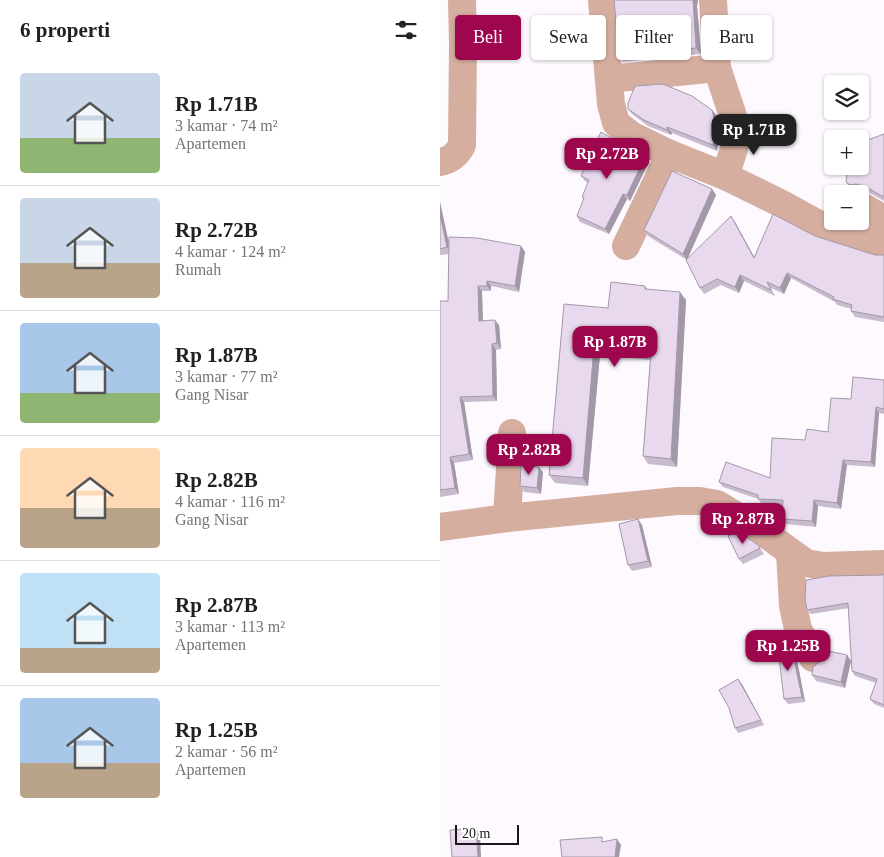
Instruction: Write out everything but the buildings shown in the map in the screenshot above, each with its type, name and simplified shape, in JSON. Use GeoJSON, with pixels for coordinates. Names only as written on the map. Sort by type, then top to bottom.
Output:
{"type":"FeatureCollection","features":[{"type":"Feature","properties":{"kind":"street"},"geometry":{"type":"LineString","coordinates":[[440,162],[457,154],[462,146],[452,46],[462,0]]}},
{"type":"Feature","properties":{"kind":"street"},"geometry":{"type":"LineString","coordinates":[[602,0],[611,104],[616,123],[631,135],[670,154],[726,176],[824,227],[884,246]]}},
{"type":"Feature","properties":{"kind":"street"},"geometry":{"type":"LineString","coordinates":[[713,0],[718,68],[736,131],[734,149],[726,176]]}},
{"type":"Feature","properties":{"kind":"street"},"geometry":{"type":"LineString","coordinates":[[609,79],[718,68]]}},
{"type":"Feature","properties":{"kind":"street"},"geometry":{"type":"LineString","coordinates":[[626,246],[670,154]]}},
{"type":"Feature","properties":{"kind":"street"},"geometry":{"type":"LineString","coordinates":[[869,210],[884,219]]}},
{"type":"Feature","properties":{"kind":"street"},"geometry":{"type":"LineString","coordinates":[[507,518],[512,433]]}},
{"type":"Feature","properties":{"kind":"street"},"geometry":{"type":"LineString","coordinates":[[440,528],[507,518],[689,501],[717,504],[735,514],[806,563],[822,566],[884,564]]}},
{"type":"Feature","properties":{"kind":"street"},"geometry":{"type":"LineString","coordinates":[[790,553],[793,606],[798,630],[813,658]]}}]}
